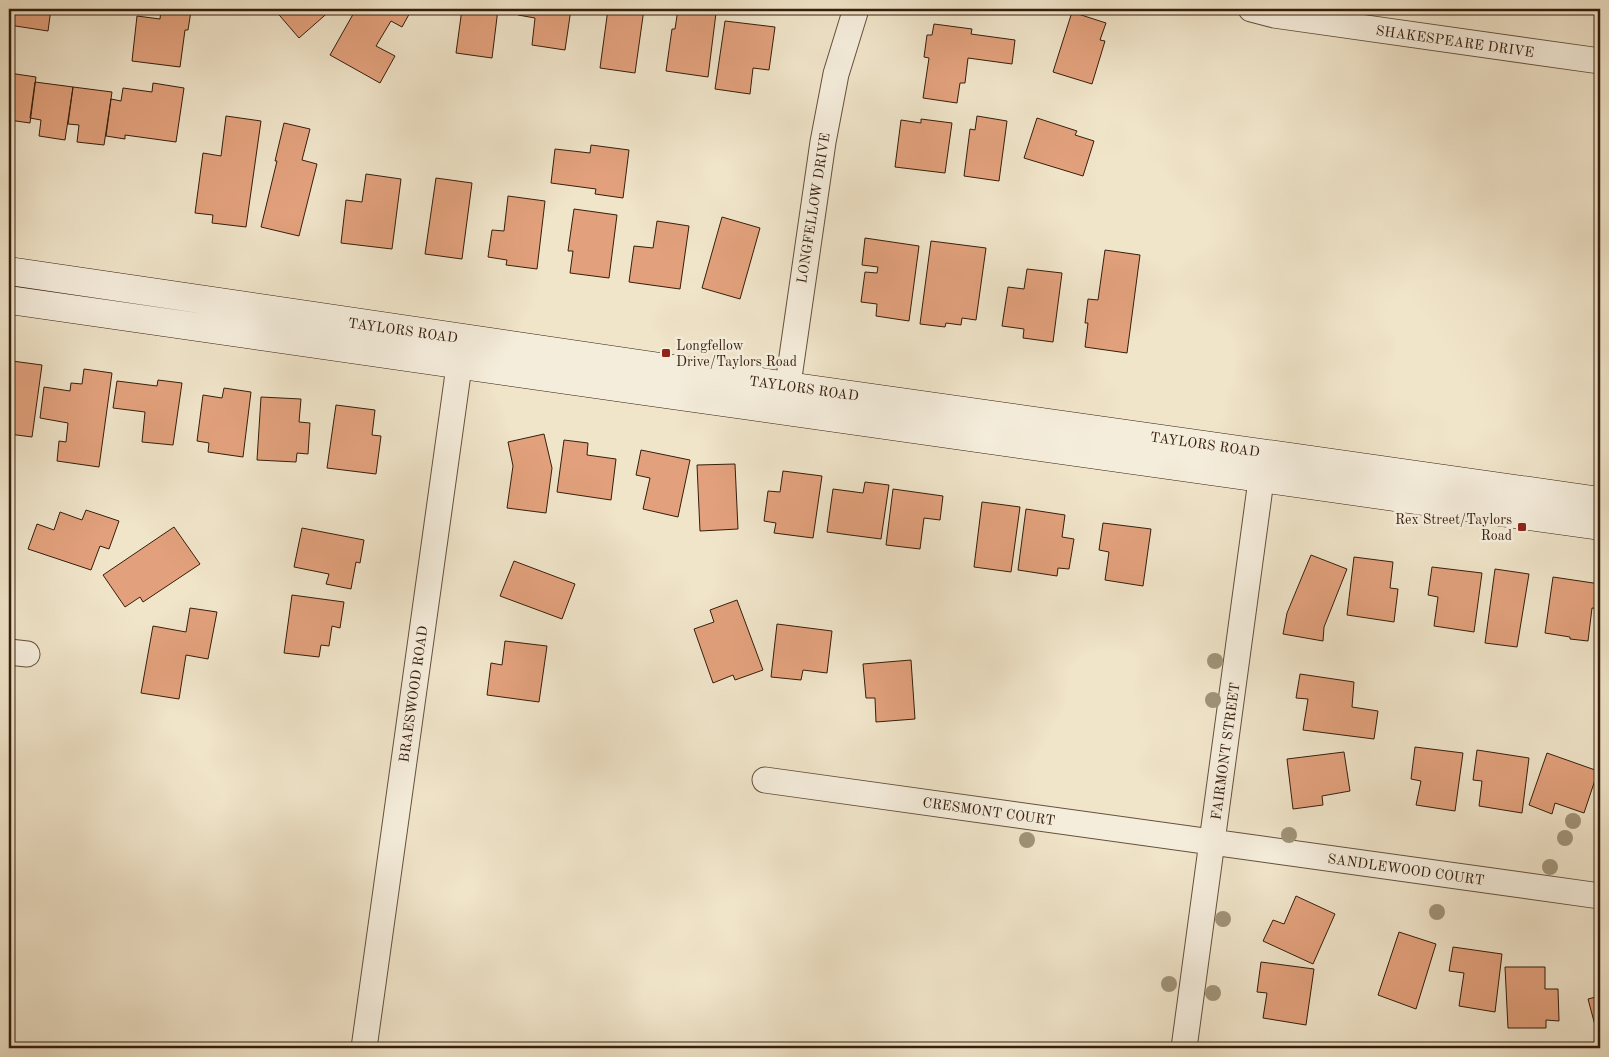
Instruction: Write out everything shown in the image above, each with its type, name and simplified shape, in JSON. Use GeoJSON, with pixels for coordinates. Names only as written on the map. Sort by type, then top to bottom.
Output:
{"type":"FeatureCollection","features":[{"type":"Feature","properties":{"kind":"main road","name":"TAYLORS ROAD"},"geometry":{"type":"LineString","coordinates":[[9,271],[461,352]]}},
{"type":"Feature","properties":{"kind":"main road","name":"TAYLORS ROAD"},"geometry":{"type":"LineString","coordinates":[[9,300],[461,352],[1263,465],[1600,500]]}},
{"type":"Feature","properties":{"kind":"main road","name":"TAYLORS ROAD"},"geometry":{"type":"LineString","coordinates":[[1263,465],[1600,526]]}},
{"type":"Feature","properties":{"kind":"street","name":"LONGFELLOW DRIVE"},"geometry":{"type":"LineString","coordinates":[[786,398],[822,142],[836,74],[856,9]]}},
{"type":"Feature","properties":{"kind":"street","name":"SHAKESPEARE DRIVE"},"geometry":{"type":"LineString","coordinates":[[1251,9],[1274,15],[1363,18],[1600,61]]}},
{"type":"Feature","properties":{"kind":"street","name":"BRAESWOOD ROAD"},"geometry":{"type":"LineString","coordinates":[[364,1048],[461,352]]}},
{"type":"Feature","properties":{"kind":"street","name":"FAIRMONT STREET"},"geometry":{"type":"LineString","coordinates":[[1184,1048],[1263,465]]}},
{"type":"Feature","properties":{"kind":"street","name":"CRESMONT COURT"},"geometry":{"type":"LineString","coordinates":[[765,780],[1213,843]]}},
{"type":"Feature","properties":{"kind":"street","name":"SANDLEWOOD COURT"},"geometry":{"type":"LineString","coordinates":[[1213,843],[1600,896]]}},
{"type":"Feature","properties":{"kind":"building"},"geometry":{"type":"Polygon","coordinates":[[[9,9],[51,9],[48,31],[9,25],[9,9]]]}},
{"type":"Feature","properties":{"kind":"building"},"geometry":{"type":"Polygon","coordinates":[[[161,9],[191,11],[188,30],[185,30],[180,67],[132,61],[137,16],[160,19],[161,9]]]}},
{"type":"Feature","properties":{"kind":"building"},"geometry":{"type":"Polygon","coordinates":[[[274,9],[332,9],[299,38],[274,9]]]}},
{"type":"Feature","properties":{"kind":"building"},"geometry":{"type":"Polygon","coordinates":[[[356,9],[412,9],[402,27],[391,21],[376,46],[395,56],[380,83],[330,55],[356,9]]]}},
{"type":"Feature","properties":{"kind":"building"},"geometry":{"type":"Polygon","coordinates":[[[462,9],[498,9],[492,58],[456,53],[462,9]]]}},
{"type":"Feature","properties":{"kind":"building"},"geometry":{"type":"Polygon","coordinates":[[[519,9],[571,9],[565,50],[532,45],[535,18],[518,15],[519,9]]]}},
{"type":"Feature","properties":{"kind":"building"},"geometry":{"type":"Polygon","coordinates":[[[608,9],[644,9],[635,73],[600,68],[608,9]]]}},
{"type":"Feature","properties":{"kind":"building"},"geometry":{"type":"Polygon","coordinates":[[[678,9],[716,13],[708,77],[666,71],[672,29],[675,29],[678,9]]]}},
{"type":"Feature","properties":{"kind":"building"},"geometry":{"type":"Polygon","coordinates":[[[1072,12],[1106,23],[1100,40],[1105,41],[1092,84],[1053,72],[1072,12]]]}},
{"type":"Feature","properties":{"kind":"building"},"geometry":{"type":"Polygon","coordinates":[[[725,21],[775,27],[769,70],[753,68],[750,94],[715,89],[725,21]]]}},
{"type":"Feature","properties":{"kind":"building"},"geometry":{"type":"Polygon","coordinates":[[[934,24],[972,29],[971,34],[1015,40],[1012,64],[968,58],[965,83],[960,83],[957,103],[923,98],[929,58],[924,57],[927,35],[932,35],[934,24]]]}},
{"type":"Feature","properties":{"kind":"building"},"geometry":{"type":"Polygon","coordinates":[[[9,73],[36,77],[30,123],[9,120],[9,73]]]}},
{"type":"Feature","properties":{"kind":"building"},"geometry":{"type":"Polygon","coordinates":[[[35,82],[73,87],[65,140],[39,136],[41,120],[30,118],[35,82]]]}},
{"type":"Feature","properties":{"kind":"building"},"geometry":{"type":"Polygon","coordinates":[[[153,83],[184,88],[176,142],[125,135],[125,139],[106,136],[111,99],[121,101],[123,88],[152,92],[153,83]]]}},
{"type":"Feature","properties":{"kind":"building"},"geometry":{"type":"Polygon","coordinates":[[[73,87],[112,92],[104,145],[77,142],[79,125],[68,124],[73,87]]]}},
{"type":"Feature","properties":{"kind":"building"},"geometry":{"type":"Polygon","coordinates":[[[226,116],[261,121],[246,227],[212,223],[213,215],[195,213],[203,153],[221,156],[226,116]]]}},
{"type":"Feature","properties":{"kind":"building"},"geometry":{"type":"Polygon","coordinates":[[[977,116],[1007,121],[999,181],[964,176],[970,129],[975,130],[977,116]]]}},
{"type":"Feature","properties":{"kind":"building"},"geometry":{"type":"Polygon","coordinates":[[[1037,118],[1077,131],[1075,135],[1094,141],[1083,176],[1024,158],[1037,118]]]}},
{"type":"Feature","properties":{"kind":"building"},"geometry":{"type":"Polygon","coordinates":[[[921,119],[952,123],[945,173],[895,167],[901,120],[921,123],[921,119]]]}},
{"type":"Feature","properties":{"kind":"building"},"geometry":{"type":"Polygon","coordinates":[[[284,123],[310,129],[302,160],[317,164],[299,236],[261,227],[284,123]]]}},
{"type":"Feature","properties":{"kind":"building"},"geometry":{"type":"Polygon","coordinates":[[[591,145],[629,150],[623,198],[595,194],[596,189],[551,183],[555,149],[590,153],[591,145]]]}},
{"type":"Feature","properties":{"kind":"building"},"geometry":{"type":"Polygon","coordinates":[[[366,174],[401,179],[392,249],[341,243],[346,200],[362,202],[366,174]]]}},
{"type":"Feature","properties":{"kind":"building"},"geometry":{"type":"Polygon","coordinates":[[[436,178],[472,183],[462,259],[425,254],[436,178]]]}},
{"type":"Feature","properties":{"kind":"building"},"geometry":{"type":"Polygon","coordinates":[[[508,196],[545,201],[537,269],[506,265],[507,260],[488,257],[492,230],[504,231],[508,196]]]}},
{"type":"Feature","properties":{"kind":"building"},"geometry":{"type":"Polygon","coordinates":[[[574,209],[617,215],[609,278],[570,273],[573,251],[568,251],[574,209]]]}},
{"type":"Feature","properties":{"kind":"building"},"geometry":{"type":"Polygon","coordinates":[[[722,217],[760,228],[740,299],[702,288],[722,217]]]}},
{"type":"Feature","properties":{"kind":"building"},"geometry":{"type":"Polygon","coordinates":[[[657,221],[689,226],[680,289],[629,282],[634,246],[653,248],[657,221]]]}},
{"type":"Feature","properties":{"kind":"building"},"geometry":{"type":"Polygon","coordinates":[[[865,238],[919,246],[909,321],[876,316],[877,304],[861,302],[865,272],[877,273],[878,267],[862,265],[865,238]]]}},
{"type":"Feature","properties":{"kind":"building"},"geometry":{"type":"Polygon","coordinates":[[[931,241],[986,248],[976,320],[962,318],[961,325],[946,323],[945,327],[920,324],[931,241]]]}},
{"type":"Feature","properties":{"kind":"building"},"geometry":{"type":"Polygon","coordinates":[[[1105,250],[1140,255],[1127,353],[1085,347],[1088,299],[1098,300],[1105,250]]]}},
{"type":"Feature","properties":{"kind":"building"},"geometry":{"type":"Polygon","coordinates":[[[1027,269],[1062,273],[1053,342],[1023,338],[1024,329],[1002,326],[1008,287],[1024,289],[1027,269]]]}},
{"type":"Feature","properties":{"kind":"building"},"geometry":{"type":"Polygon","coordinates":[[[12,361],[42,365],[32,437],[9,434],[9,373],[11,373],[12,361]]]}},
{"type":"Feature","properties":{"kind":"building"},"geometry":{"type":"Polygon","coordinates":[[[84,369],[112,373],[99,467],[57,461],[59,441],[66,442],[68,423],[40,418],[44,387],[70,391],[71,383],[82,384],[84,369]]]}},
{"type":"Feature","properties":{"kind":"building"},"geometry":{"type":"Polygon","coordinates":[[[158,380],[182,383],[173,445],[142,442],[145,412],[113,408],[117,381],[157,386],[158,380]]]}},
{"type":"Feature","properties":{"kind":"building"},"geometry":{"type":"Polygon","coordinates":[[[224,388],[251,392],[243,457],[208,452],[209,443],[197,441],[203,395],[222,398],[224,388]]]}},
{"type":"Feature","properties":{"kind":"building"},"geometry":{"type":"Polygon","coordinates":[[[261,397],[301,399],[299,422],[310,423],[308,454],[297,453],[296,462],[257,460],[261,397]]]}},
{"type":"Feature","properties":{"kind":"building"},"geometry":{"type":"Polygon","coordinates":[[[336,405],[375,410],[372,435],[381,436],[376,474],[327,468],[336,405]]]}},
{"type":"Feature","properties":{"kind":"building"},"geometry":{"type":"Polygon","coordinates":[[[544,434],[552,468],[546,513],[507,508],[513,466],[508,442],[544,434]]]}},
{"type":"Feature","properties":{"kind":"building"},"geometry":{"type":"Polygon","coordinates":[[[564,440],[588,443],[587,455],[616,459],[611,500],[557,492],[564,440]]]}},
{"type":"Feature","properties":{"kind":"building"},"geometry":{"type":"Polygon","coordinates":[[[641,450],[690,460],[678,517],[643,509],[650,478],[636,475],[641,450]]]}},
{"type":"Feature","properties":{"kind":"building"},"geometry":{"type":"Polygon","coordinates":[[[735,464],[738,529],[700,531],[697,465],[735,464]]]}},
{"type":"Feature","properties":{"kind":"building"},"geometry":{"type":"Polygon","coordinates":[[[783,471],[822,476],[813,538],[774,533],[776,523],[764,521],[768,491],[780,492],[783,471]]]}},
{"type":"Feature","properties":{"kind":"building"},"geometry":{"type":"Polygon","coordinates":[[[865,482],[889,485],[881,539],[827,532],[833,489],[863,493],[865,482]]]}},
{"type":"Feature","properties":{"kind":"building"},"geometry":{"type":"Polygon","coordinates":[[[893,489],[943,496],[940,520],[924,518],[920,549],[886,545],[893,489]]]}},
{"type":"Feature","properties":{"kind":"building"},"geometry":{"type":"Polygon","coordinates":[[[982,502],[1020,507],[1011,572],[974,567],[982,502]]]}},
{"type":"Feature","properties":{"kind":"building"},"geometry":{"type":"Polygon","coordinates":[[[1026,509],[1065,515],[1062,537],[1074,539],[1069,569],[1058,568],[1057,576],[1018,570],[1026,509]]]}},
{"type":"Feature","properties":{"kind":"building"},"geometry":{"type":"Polygon","coordinates":[[[86,510],[119,521],[109,549],[100,546],[91,570],[28,549],[37,524],[54,530],[60,512],[82,520],[86,510]]]}},
{"type":"Feature","properties":{"kind":"building"},"geometry":{"type":"Polygon","coordinates":[[[1103,523],[1151,529],[1143,586],[1105,580],[1109,552],[1099,550],[1103,523]]]}},
{"type":"Feature","properties":{"kind":"building"},"geometry":{"type":"Polygon","coordinates":[[[174,527],[200,564],[143,602],[140,597],[125,607],[103,575],[174,527]]]}},
{"type":"Feature","properties":{"kind":"building"},"geometry":{"type":"Polygon","coordinates":[[[302,528],[364,540],[360,563],[356,562],[351,589],[326,584],[329,574],[294,567],[302,528]]]}},
{"type":"Feature","properties":{"kind":"building"},"geometry":{"type":"Polygon","coordinates":[[[1311,555],[1347,569],[1324,627],[1323,641],[1283,634],[1287,613],[1311,555]]]}},
{"type":"Feature","properties":{"kind":"building"},"geometry":{"type":"Polygon","coordinates":[[[1354,557],[1393,562],[1390,588],[1398,589],[1394,622],[1347,615],[1354,557]]]}},
{"type":"Feature","properties":{"kind":"building"},"geometry":{"type":"Polygon","coordinates":[[[514,561],[575,584],[562,619],[500,596],[514,561]]]}},
{"type":"Feature","properties":{"kind":"building"},"geometry":{"type":"Polygon","coordinates":[[[1432,567],[1482,573],[1474,632],[1434,626],[1438,597],[1428,595],[1432,567]]]}},
{"type":"Feature","properties":{"kind":"building"},"geometry":{"type":"Polygon","coordinates":[[[1495,569],[1529,574],[1517,647],[1485,643],[1495,569]]]}},
{"type":"Feature","properties":{"kind":"building"},"geometry":{"type":"Polygon","coordinates":[[[1553,577],[1600,584],[1600,609],[1592,608],[1588,641],[1545,633],[1553,577]]]}},
{"type":"Feature","properties":{"kind":"building"},"geometry":{"type":"Polygon","coordinates":[[[292,595],[344,602],[340,628],[332,626],[329,646],[321,645],[319,657],[284,653],[292,595]]]}},
{"type":"Feature","properties":{"kind":"building"},"geometry":{"type":"Polygon","coordinates":[[[737,600],[763,670],[735,680],[733,675],[713,683],[694,629],[714,622],[710,610],[737,600]]]}},
{"type":"Feature","properties":{"kind":"building"},"geometry":{"type":"Polygon","coordinates":[[[190,608],[217,612],[208,659],[186,655],[179,699],[141,693],[153,626],[186,632],[190,608]]]}},
{"type":"Feature","properties":{"kind":"building"},"geometry":{"type":"Polygon","coordinates":[[[777,624],[832,631],[827,673],[803,670],[801,680],[771,677],[777,624]]]}},
{"type":"Feature","properties":{"kind":"building"},"geometry":{"type":"Polygon","coordinates":[[[505,641],[547,646],[539,702],[487,695],[491,663],[502,665],[505,641]]]}},
{"type":"Feature","properties":{"kind":"building"},"geometry":{"type":"Polygon","coordinates":[[[911,660],[915,719],[876,722],[875,698],[866,698],[863,664],[911,660]]]}},
{"type":"Feature","properties":{"kind":"building"},"geometry":{"type":"Polygon","coordinates":[[[1300,674],[1354,682],[1352,707],[1378,711],[1374,739],[1303,730],[1308,699],[1296,698],[1300,674]]]}},
{"type":"Feature","properties":{"kind":"building"},"geometry":{"type":"Polygon","coordinates":[[[1415,747],[1463,753],[1455,811],[1416,805],[1421,781],[1411,779],[1415,747]]]}},
{"type":"Feature","properties":{"kind":"building"},"geometry":{"type":"Polygon","coordinates":[[[1477,750],[1529,758],[1522,813],[1479,806],[1482,781],[1473,780],[1477,750]]]}},
{"type":"Feature","properties":{"kind":"building"},"geometry":{"type":"Polygon","coordinates":[[[1344,752],[1350,791],[1322,796],[1323,805],[1293,809],[1287,759],[1344,752]]]}},
{"type":"Feature","properties":{"kind":"building"},"geometry":{"type":"Polygon","coordinates":[[[1547,753],[1598,771],[1584,813],[1555,803],[1552,814],[1529,805],[1547,753]]]}},
{"type":"Feature","properties":{"kind":"building"},"geometry":{"type":"Polygon","coordinates":[[[1296,896],[1335,914],[1313,964],[1263,941],[1273,920],[1284,924],[1296,896]]]}},
{"type":"Feature","properties":{"kind":"building"},"geometry":{"type":"Polygon","coordinates":[[[1399,932],[1436,944],[1416,1009],[1378,995],[1399,932]]]}},
{"type":"Feature","properties":{"kind":"building"},"geometry":{"type":"Polygon","coordinates":[[[1453,947],[1502,954],[1495,1012],[1459,1006],[1464,973],[1449,971],[1453,947]]]}},
{"type":"Feature","properties":{"kind":"building"},"geometry":{"type":"Polygon","coordinates":[[[1261,962],[1314,969],[1306,1025],[1263,1018],[1267,993],[1257,992],[1261,962]]]}},
{"type":"Feature","properties":{"kind":"building"},"geometry":{"type":"Polygon","coordinates":[[[1505,967],[1545,967],[1545,989],[1558,989],[1559,1021],[1546,1020],[1546,1028],[1508,1028],[1505,967]]]}},
{"type":"Feature","properties":{"kind":"building"},"geometry":{"type":"Polygon","coordinates":[[[1600,996],[1600,1044],[1588,999],[1600,996]]]}},
{"type":"Feature","properties":{"kind":"place","name":"Longfellow Drive/Taylors Road"},"geometry":{"type":"Point","coordinates":[666,353]}},
{"type":"Feature","properties":{"kind":"place","name":"Rex Street/Taylors Road"},"geometry":{"type":"Point","coordinates":[1522,527]}}]}
